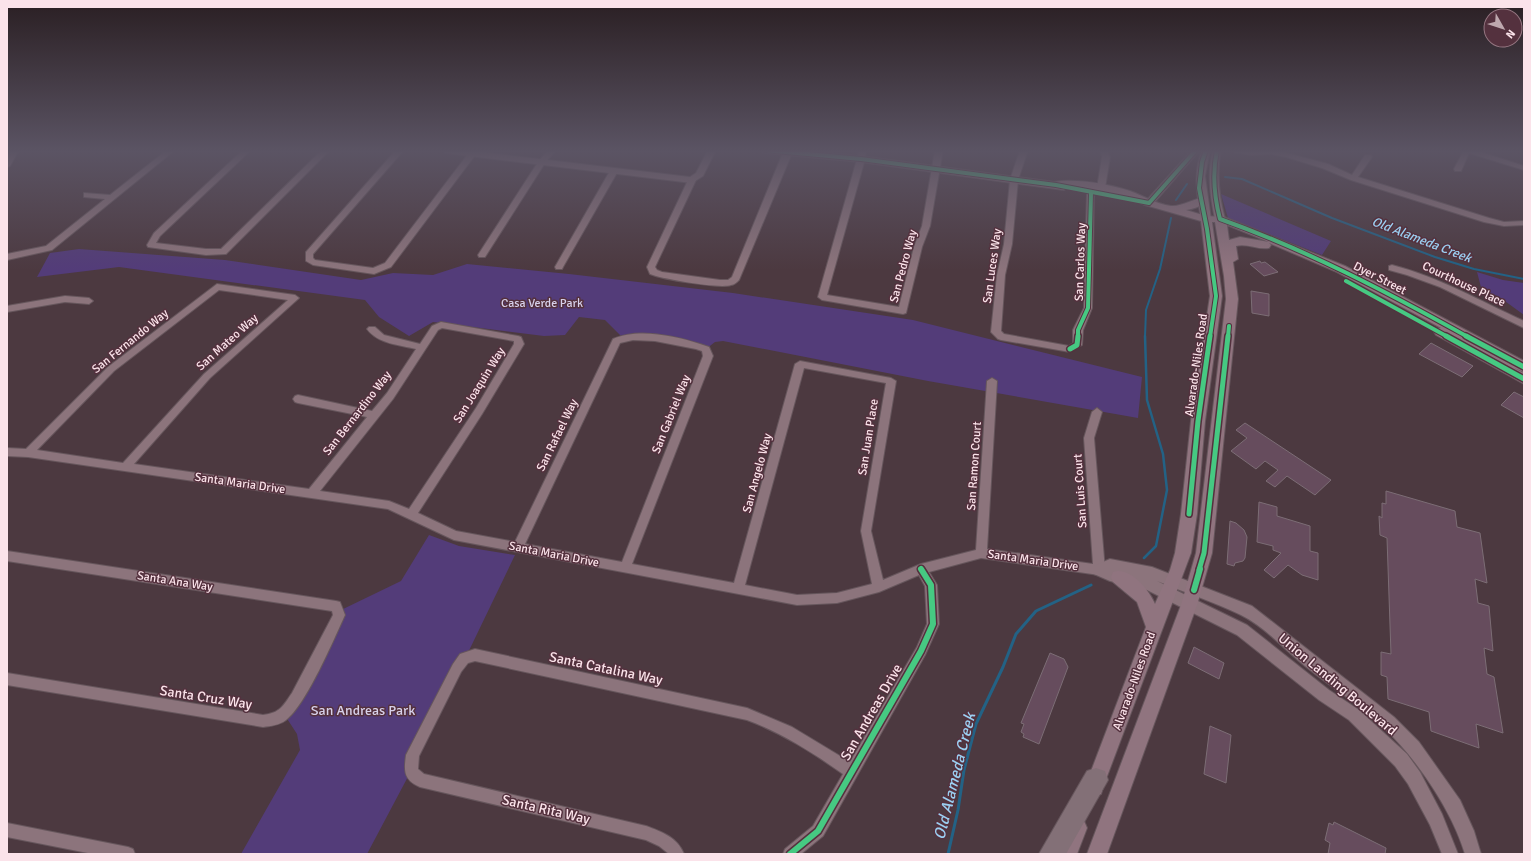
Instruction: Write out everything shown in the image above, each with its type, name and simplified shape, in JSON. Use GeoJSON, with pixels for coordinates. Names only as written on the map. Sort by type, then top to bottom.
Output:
{"type":"FeatureCollection","features":[{"type":"Feature","properties":{"kind":"highway"},"geometry":{"type":"LineString","coordinates":[[1052,854],[1096,780]]}},
{"type":"Feature","properties":{"kind":"main road","name":"Dyer Street"},"geometry":{"type":"LineString","coordinates":[[1091,190],[1171,209],[1283,243],[1341,269],[1428,314],[1524,367]]}},
{"type":"Feature","properties":{"kind":"main road"},"geometry":{"type":"LineString","coordinates":[[1171,209],[1192,206],[1202,200]]}},
{"type":"Feature","properties":{"kind":"main road","name":"Alvarado-Niles Road"},"geometry":{"type":"LineString","coordinates":[[1067,854],[1112,742],[1183,553],[1189,514],[1198,421],[1216,296],[1206,219]]}},
{"type":"Feature","properties":{"kind":"main road","name":"Dyer Street"},"geometry":{"type":"LineString","coordinates":[[1220,224],[1346,281],[1424,323],[1524,380]]}},
{"type":"Feature","properties":{"kind":"main road","name":"Alvarado-Niles Road"},"geometry":{"type":"LineString","coordinates":[[1097,854],[1192,597],[1204,553],[1232,299],[1230,276],[1220,224]]}},
{"type":"Feature","properties":{"kind":"main road"},"geometry":{"type":"LineString","coordinates":[[1230,276],[1234,268],[1230,244],[1240,241],[1265,245]]}},
{"type":"Feature","properties":{"kind":"main road"},"geometry":{"type":"LineString","coordinates":[[1119,577],[1136,588],[1144,596],[1154,627]]}},
{"type":"Feature","properties":{"kind":"street"},"geometry":{"type":"LineString","coordinates":[[7,257],[49,248],[121,190]]}},
{"type":"Feature","properties":{"kind":"street"},"geometry":{"type":"LineString","coordinates":[[204,190],[157,235],[151,244],[206,252],[223,252],[285,190]]}},
{"type":"Feature","properties":{"kind":"street"},"geometry":{"type":"LineString","coordinates":[[364,190],[308,254],[309,259],[313,262],[374,271],[382,269],[388,265],[444,190]]}},
{"type":"Feature","properties":{"kind":"street"},"geometry":{"type":"LineString","coordinates":[[482,255],[524,190]]}},
{"type":"Feature","properties":{"kind":"street"},"geometry":{"type":"LineString","coordinates":[[559,267],[603,190]]}},
{"type":"Feature","properties":{"kind":"street"},"geometry":{"type":"LineString","coordinates":[[687,190],[651,267],[653,272],[660,275],[730,283],[736,278],[772,190]]}},
{"type":"Feature","properties":{"kind":"street","name":"San Pedro Way"},"geometry":{"type":"LineString","coordinates":[[852,190],[822,297],[903,311],[918,247],[926,226],[932,190]]}},
{"type":"Feature","properties":{"kind":"street","name":"San Luces Way"},"geometry":{"type":"LineString","coordinates":[[1001,337],[996,332],[997,318],[1001,276],[1008,244],[1013,190]]}},
{"type":"Feature","properties":{"kind":"street"},"geometry":{"type":"LineString","coordinates":[[1149,203],[1160,190]]}},
{"type":"Feature","properties":{"kind":"street"},"geometry":{"type":"LineString","coordinates":[[1200,190],[1206,219]]}},
{"type":"Feature","properties":{"kind":"street"},"geometry":{"type":"LineString","coordinates":[[1214,190],[1220,224]]}},
{"type":"Feature","properties":{"kind":"street"},"geometry":{"type":"LineString","coordinates":[[1393,190],[1487,220],[1504,224],[1524,224]]}},
{"type":"Feature","properties":{"kind":"street","name":"San Carlos Way"},"geometry":{"type":"LineString","coordinates":[[1001,337],[1070,349],[1076,345],[1078,330],[1088,308],[1096,191]]}},
{"type":"Feature","properties":{"kind":"street"},"geometry":{"type":"LineString","coordinates":[[87,195],[112,198]]}},
{"type":"Feature","properties":{"kind":"street","name":"Courthouse Place"},"geometry":{"type":"LineString","coordinates":[[1392,268],[1409,272],[1449,287],[1524,325]]}},
{"type":"Feature","properties":{"kind":"street","name":"San Fernando Way"},"geometry":{"type":"LineString","coordinates":[[28,453],[111,369],[217,287]]}},
{"type":"Feature","properties":{"kind":"street","name":"San Mateo Way"},"geometry":{"type":"LineString","coordinates":[[126,466],[207,376],[296,298],[217,287]]}},
{"type":"Feature","properties":{"kind":"street"},"geometry":{"type":"LineString","coordinates":[[7,309],[64,299],[89,301]]}},
{"type":"Feature","properties":{"kind":"street","name":"San Joaquin Way"},"geometry":{"type":"LineString","coordinates":[[411,515],[479,411],[519,344],[518,338],[441,325],[435,328]]}},
{"type":"Feature","properties":{"kind":"street","name":"San Bernardino Way"},"geometry":{"type":"LineString","coordinates":[[311,494],[373,415],[390,396],[435,328]]}},
{"type":"Feature","properties":{"kind":"street"},"geometry":{"type":"LineString","coordinates":[[372,329],[381,337],[421,347]]}},
{"type":"Feature","properties":{"kind":"street","name":"San Gabriel Way"},"geometry":{"type":"LineString","coordinates":[[622,337],[633,336],[698,346],[706,348],[708,356],[625,568]]}},
{"type":"Feature","properties":{"kind":"street","name":"San Rafael Way"},"geometry":{"type":"LineString","coordinates":[[518,547],[616,340],[622,337]]}},
{"type":"Feature","properties":{"kind":"street","name":"San Juan Place"},"geometry":{"type":"LineString","coordinates":[[800,364],[891,381],[866,531],[879,587]]}},
{"type":"Feature","properties":{"kind":"street","name":"San Angelo Way"},"geometry":{"type":"LineString","coordinates":[[738,589],[800,364]]}},
{"type":"Feature","properties":{"kind":"street","name":"San Ramon Court"},"geometry":{"type":"LineString","coordinates":[[982,553],[992,381]]}},
{"type":"Feature","properties":{"kind":"street"},"geometry":{"type":"LineString","coordinates":[[298,399],[373,415]]}},
{"type":"Feature","properties":{"kind":"street","name":"San Luis Court"},"geometry":{"type":"LineString","coordinates":[[1097,412],[1089,438],[1100,570]]}},
{"type":"Feature","properties":{"kind":"street","name":"Santa Maria Drive"},"geometry":{"type":"LineString","coordinates":[[7,452],[28,453],[126,466],[389,505],[454,535],[797,600],[837,598],[879,587],[921,569],[982,553],[1100,570],[1119,577],[1170,587]]}},
{"type":"Feature","properties":{"kind":"street","name":"Santa Ana Way"},"geometry":{"type":"LineString","coordinates":[[7,556],[336,606],[339,611]]}},
{"type":"Feature","properties":{"kind":"street","name":"Santa Maria Drive"},"geometry":{"type":"LineString","coordinates":[[1100,570],[1110,565],[1152,573],[1170,587],[1192,597]]}},
{"type":"Feature","properties":{"kind":"street","name":"San Andreas Drive"},"geometry":{"type":"LineString","coordinates":[[790,854],[818,832],[851,771],[921,651],[933,624],[931,585],[921,569]]}},
{"type":"Feature","properties":{"kind":"street","name":"Union Landing Boulevard"},"geometry":{"type":"LineString","coordinates":[[1192,597],[1242,630],[1324,695],[1354,716],[1380,738],[1414,778],[1436,820],[1450,854]]}},
{"type":"Feature","properties":{"kind":"street","name":"Union Landing Boulevard"},"geometry":{"type":"LineString","coordinates":[[1192,597],[1247,611],[1389,722],[1418,754],[1454,806],[1466,831],[1473,854]]}},
{"type":"Feature","properties":{"kind":"street","name":"Santa Cruz Way"},"geometry":{"type":"LineString","coordinates":[[7,679],[263,721],[275,720],[284,714],[295,700],[339,615],[339,611]]}},
{"type":"Feature","properties":{"kind":"street","name":"Santa Catalina Way"},"geometry":{"type":"LineString","coordinates":[[411,771],[414,755],[457,668],[464,658],[476,655],[754,716],[797,735],[851,771]]}},
{"type":"Feature","properties":{"kind":"street","name":"Santa Rita Way"},"geometry":{"type":"LineString","coordinates":[[411,771],[420,780],[646,833],[662,839],[674,848],[678,854]]}},
{"type":"Feature","properties":{"kind":"street"},"geometry":{"type":"LineString","coordinates":[[7,830],[128,854]]}},
{"type":"Feature","properties":{"kind":"green space"},"geometry":{"type":"Polygon","coordinates":[[[1221,194],[1331,241],[1322,255],[1228,218],[1221,194]]]}},
{"type":"Feature","properties":{"kind":"green space","name":"Casa Verde Park"},"geometry":{"type":"Polygon","coordinates":[[[79,249],[225,260],[361,280],[393,273],[433,275],[467,264],[733,293],[913,320],[1142,377],[1138,418],[928,381],[723,341],[715,342],[706,349],[697,346],[622,337],[605,320],[579,317],[565,335],[544,336],[433,322],[409,336],[379,317],[365,300],[119,267],[37,277],[50,253],[79,249]]]}},
{"type":"Feature","properties":{"kind":"green space"},"geometry":{"type":"Polygon","coordinates":[[[1477,272],[1503,280],[1524,283],[1524,315],[1498,296],[1482,291],[1477,272]]]}},
{"type":"Feature","properties":{"kind":"green space","name":"San Andreas Park"},"geometry":{"type":"Polygon","coordinates":[[[429,535],[459,546],[515,555],[411,771],[367,854],[241,854],[300,750],[297,734],[284,714],[339,611],[401,581],[429,535]]]}},
{"type":"Feature","properties":{"kind":"building"},"geometry":{"type":"Polygon","coordinates":[[[1260,261],[1261,263],[1265,262],[1278,272],[1264,276],[1250,264],[1260,261]]]}},
{"type":"Feature","properties":{"kind":"building"},"geometry":{"type":"Polygon","coordinates":[[[1251,291],[1269,294],[1269,316],[1252,313],[1251,291]]]}},
{"type":"Feature","properties":{"kind":"building"},"geometry":{"type":"Polygon","coordinates":[[[1431,343],[1473,366],[1462,377],[1419,354],[1431,343]]]}},
{"type":"Feature","properties":{"kind":"building"},"geometry":{"type":"Polygon","coordinates":[[[1514,392],[1524,397],[1524,418],[1501,405],[1514,392]]]}},
{"type":"Feature","properties":{"kind":"building"},"geometry":{"type":"Polygon","coordinates":[[[1245,423],[1331,480],[1315,495],[1287,476],[1275,487],[1266,481],[1278,470],[1265,461],[1256,469],[1231,451],[1247,438],[1236,430],[1245,423]]]}},
{"type":"Feature","properties":{"kind":"building"},"geometry":{"type":"Polygon","coordinates":[[[1386,491],[1455,511],[1457,527],[1480,533],[1487,583],[1475,579],[1478,603],[1489,606],[1493,651],[1484,648],[1487,674],[1494,677],[1503,733],[1476,724],[1479,748],[1431,731],[1429,712],[1388,699],[1387,677],[1381,675],[1381,652],[1391,654],[1387,538],[1380,535],[1379,516],[1382,518],[1382,503],[1386,504],[1386,491]]]}},
{"type":"Feature","properties":{"kind":"building"},"geometry":{"type":"Polygon","coordinates":[[[1259,502],[1277,507],[1277,516],[1310,526],[1310,551],[1318,553],[1318,580],[1302,575],[1288,565],[1274,578],[1264,570],[1281,553],[1273,550],[1273,546],[1257,542],[1259,502]]]}},
{"type":"Feature","properties":{"kind":"building"},"geometry":{"type":"Polygon","coordinates":[[[1230,521],[1236,523],[1244,530],[1247,537],[1245,558],[1243,561],[1235,563],[1234,566],[1227,564],[1230,521]]]}},
{"type":"Feature","properties":{"kind":"building"},"geometry":{"type":"Polygon","coordinates":[[[1194,647],[1224,663],[1219,679],[1188,663],[1194,647]]]}},
{"type":"Feature","properties":{"kind":"building"},"geometry":{"type":"Polygon","coordinates":[[[1050,653],[1064,659],[1068,667],[1039,744],[1023,737],[1024,734],[1021,732],[1024,724],[1021,723],[1050,653]]]}},
{"type":"Feature","properties":{"kind":"building"},"geometry":{"type":"Polygon","coordinates":[[[1210,726],[1231,735],[1226,783],[1204,774],[1210,726]]]}},
{"type":"Feature","properties":{"kind":"building"},"geometry":{"type":"Polygon","coordinates":[[[1334,822],[1386,848],[1385,854],[1328,854],[1330,843],[1325,840],[1329,823],[1333,825],[1334,822]]]}},
{"type":"Feature","properties":{"kind":"waterway","name":"Old Alameda Creek"},"geometry":{"type":"LineString","coordinates":[[1176,200],[1183,190]]}},
{"type":"Feature","properties":{"kind":"waterway","name":"Old Alameda Creek"},"geometry":{"type":"LineString","coordinates":[[1268,190],[1332,218],[1435,257],[1474,269],[1524,279]]}},
{"type":"Feature","properties":{"kind":"waterway","name":"Old Alameda Creek"},"geometry":{"type":"LineString","coordinates":[[1145,337],[1146,310],[1160,269],[1171,218]]}},
{"type":"Feature","properties":{"kind":"waterway","name":"Old Alameda Creek"},"geometry":{"type":"LineString","coordinates":[[1144,558],[1156,546],[1167,490],[1163,454],[1147,400],[1145,337]]}},
{"type":"Feature","properties":{"kind":"waterway","name":"Old Alameda Creek"},"geometry":{"type":"LineString","coordinates":[[948,854],[958,810],[964,770],[976,724],[1003,667],[1016,634],[1036,611],[1091,585]]}},
{"type":"Feature","properties":{"kind":"cycle path"},"geometry":{"type":"LineString","coordinates":[[1081,190],[1149,203]]}},
{"type":"Feature","properties":{"kind":"cycle path"},"geometry":{"type":"LineString","coordinates":[[1149,203],[1160,190]]}},
{"type":"Feature","properties":{"kind":"cycle path"},"geometry":{"type":"LineString","coordinates":[[1189,514],[1198,421],[1216,296],[1207,229],[1199,190]]}},
{"type":"Feature","properties":{"kind":"cycle path"},"geometry":{"type":"LineString","coordinates":[[1215,190],[1220,219],[1260,233],[1337,267],[1413,306],[1524,367]]}},
{"type":"Feature","properties":{"kind":"cycle path"},"geometry":{"type":"LineString","coordinates":[[1070,349],[1077,345],[1078,330],[1088,308],[1091,193]]}},
{"type":"Feature","properties":{"kind":"cycle path"},"geometry":{"type":"LineString","coordinates":[[1346,281],[1524,379]]}},
{"type":"Feature","properties":{"kind":"cycle path"},"geometry":{"type":"LineString","coordinates":[[1194,590],[1204,553],[1229,326]]}},
{"type":"Feature","properties":{"kind":"cycle path"},"geometry":{"type":"LineString","coordinates":[[790,854],[818,831],[921,651],[933,624],[931,585],[921,569]]}}]}
